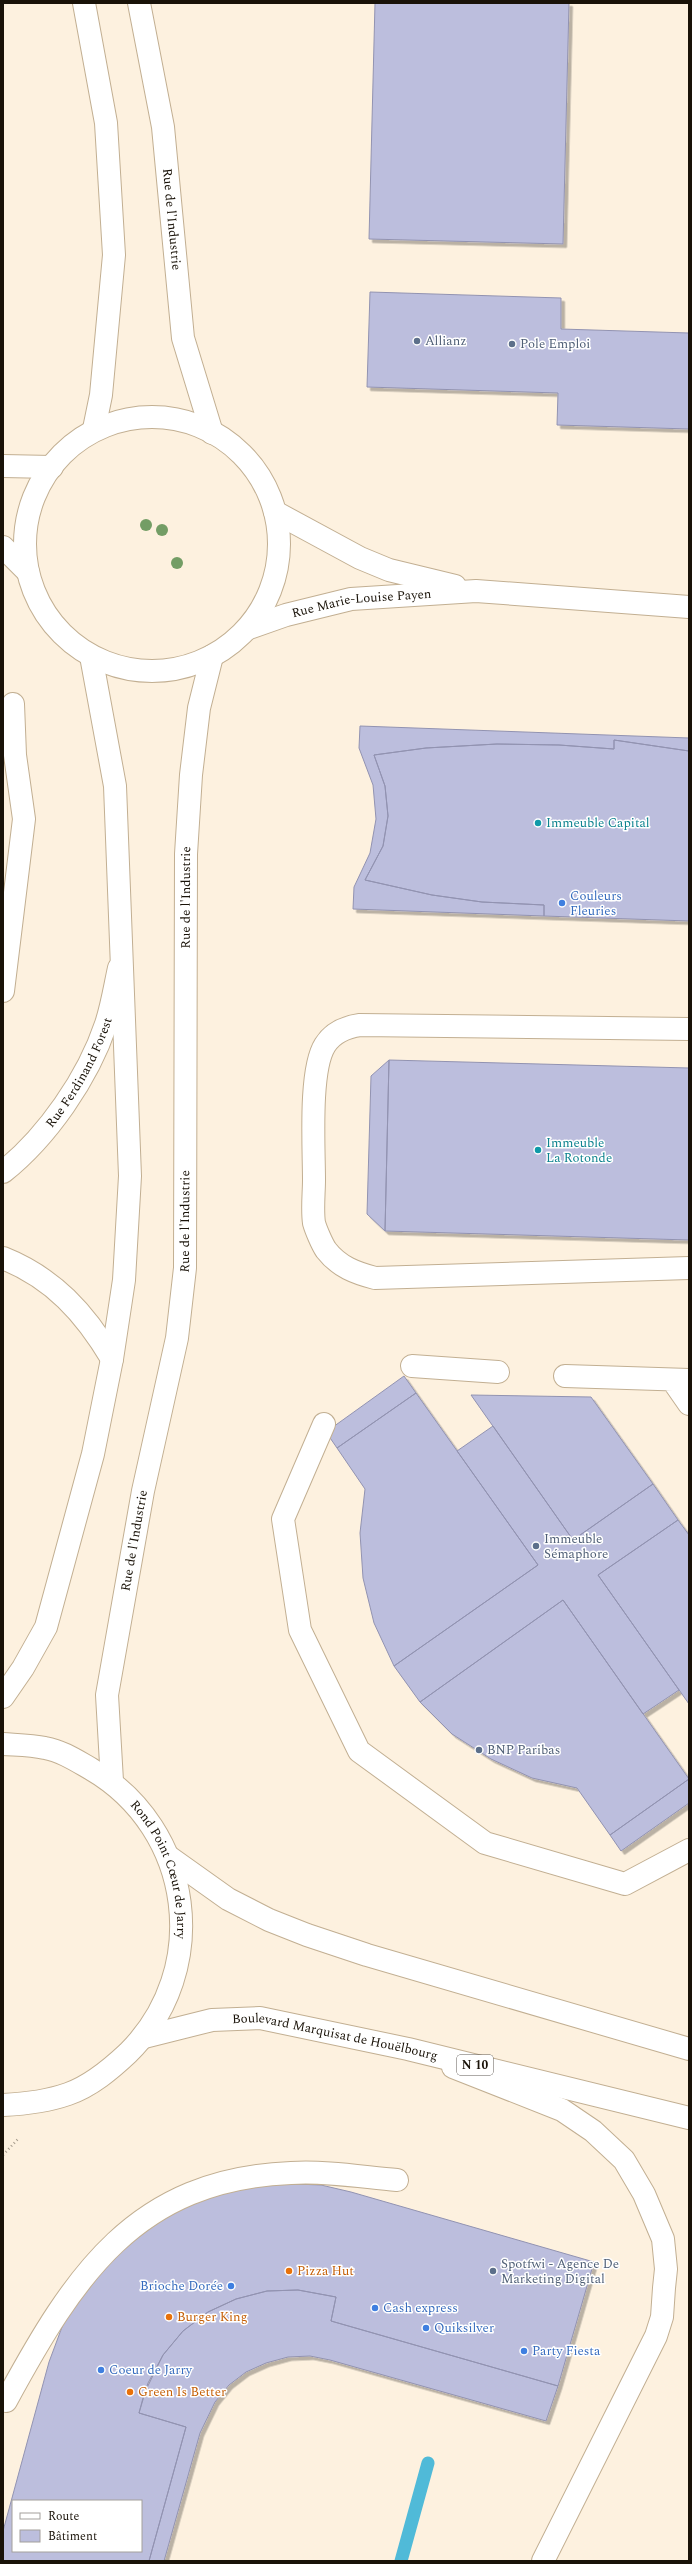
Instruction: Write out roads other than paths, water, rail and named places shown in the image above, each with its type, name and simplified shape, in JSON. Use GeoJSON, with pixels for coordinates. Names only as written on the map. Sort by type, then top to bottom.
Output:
{"type":"FeatureCollection","features":[{"type":"Feature","properties":{"kind":"main road"},"geometry":{"type":"LineString","coordinates":[[84,3],[106,123],[114,255],[108,329],[94,429]]}},
{"type":"Feature","properties":{"kind":"main road","name":"Rue de l'Industrie"},"geometry":{"type":"LineString","coordinates":[[139,3],[163,127],[183,338],[212,433]]}},
{"type":"Feature","properties":{"kind":"main road"},"geometry":{"type":"LineString","coordinates":[[162,416],[197,424],[212,433],[228,441],[253,466],[270,496],[279,530],[278,565],[268,598],[249,628],[228,647],[212,656],[176,669],[146,671],[118,666],[91,656],[68,639],[48,618],[34,593],[28,572],[24,537],[29,508],[43,476],[66,449],[94,429],[127,418],[162,416]]}},
{"type":"Feature","properties":{"kind":"main road"},"geometry":{"type":"LineString","coordinates":[[3,466],[52,467]]}},
{"type":"Feature","properties":{"kind":"main road","name":"Rue Marie-Louise Payen"},"geometry":{"type":"LineString","coordinates":[[275,512],[360,558],[389,570],[476,592]]}},
{"type":"Feature","properties":{"kind":"main road"},"geometry":{"type":"LineString","coordinates":[[3,546],[28,572]]}},
{"type":"Feature","properties":{"kind":"main road","name":"Rue Marie-Louise Payen"},"geometry":{"type":"LineString","coordinates":[[249,628],[286,615],[351,599],[476,592],[689,607]]}},
{"type":"Feature","properties":{"kind":"main road"},"geometry":{"type":"LineString","coordinates":[[3,1697],[24,1668],[46,1627],[94,1454],[112,1359],[124,1280],[130,1176],[115,786],[91,656]]}},
{"type":"Feature","properties":{"kind":"main road","name":"Rue de l'Industrie"},"geometry":{"type":"LineString","coordinates":[[112,1781],[106,1695],[143,1491],[177,1338],[185,1268],[186,854],[191,775],[199,708],[212,656]]}},
{"type":"Feature","properties":{"kind":"main road"},"geometry":{"type":"LineString","coordinates":[[3,991],[24,819],[16,755],[13,704]]}},
{"type":"Feature","properties":{"kind":"main road","name":"Rue Ferdinand Forest"},"geometry":{"type":"LineString","coordinates":[[3,1172],[42,1136],[88,1065],[106,1024],[122,955]]}},
{"type":"Feature","properties":{"kind":"main road"},"geometry":{"type":"LineString","coordinates":[[689,1029],[360,1025],[346,1027],[334,1034],[325,1045],[319,1059],[316,1085],[314,1185],[314,1223],[326,1250],[339,1264],[362,1275],[375,1278],[689,1268]]}},
{"type":"Feature","properties":{"kind":"main road"},"geometry":{"type":"LineString","coordinates":[[3,1258],[27,1268],[53,1285],[94,1328],[112,1359]]}},
{"type":"Feature","properties":{"kind":"main road"},"geometry":{"type":"LineString","coordinates":[[412,1366],[498,1372]]}},
{"type":"Feature","properties":{"kind":"main road"},"geometry":{"type":"LineString","coordinates":[[565,1376],[681,1381],[689,1404]]}},
{"type":"Feature","properties":{"kind":"main road"},"geometry":{"type":"LineString","coordinates":[[324,1424],[283,1519],[300,1630],[359,1751],[485,1843],[625,1884],[689,1850]]}},
{"type":"Feature","properties":{"kind":"main road","name":"Rond Point Cœur de Jarry"},"geometry":{"type":"LineString","coordinates":[[3,1744],[46,1748],[71,1757],[112,1781],[145,1815],[169,1857],[181,1903],[181,1950],[168,1996],[144,2037],[110,2070],[69,2094],[3,2105]]}},
{"type":"Feature","properties":{"kind":"main road"},"geometry":{"type":"LineString","coordinates":[[169,1857],[228,1899],[269,1920],[307,1935],[367,1955],[689,2049]]}},
{"type":"Feature","properties":{"kind":"main road","name":"Boulevard Marquisat de Houëlbourg"},"geometry":{"type":"LineString","coordinates":[[144,2037],[212,2020],[260,2018],[408,2049],[689,2118]]}},
{"type":"Feature","properties":{"kind":"main road"},"geometry":{"type":"LineString","coordinates":[[408,2049],[562,2110],[593,2131],[624,2160],[644,2194],[663,2239],[665,2282],[662,2317],[656,2336],[543,2561]]}},
{"type":"Feature","properties":{"kind":"main road"},"geometry":{"type":"LineString","coordinates":[[6,2401],[37,2345],[83,2276],[113,2244],[151,2213],[198,2191],[259,2176],[326,2173],[397,2180]]}},
{"type":"Feature","properties":{"kind":"waterway"},"geometry":{"type":"LineString","coordinates":[[401,2561],[428,2463]]}},
{"type":"Feature","properties":{"kind":"place","name":"Allianz"},"geometry":{"type":"Point","coordinates":[417,341]}},
{"type":"Feature","properties":{"kind":"place","name":"Pole Emploi"},"geometry":{"type":"Point","coordinates":[512,344]}},
{"type":"Feature","properties":{"kind":"place","name":"Immeuble Capital"},"geometry":{"type":"Point","coordinates":[538,823]}},
{"type":"Feature","properties":{"kind":"place","name":"Couleurs Fleuries"},"geometry":{"type":"Point","coordinates":[562,903]}},
{"type":"Feature","properties":{"kind":"place","name":"Immeuble La Rotonde"},"geometry":{"type":"Point","coordinates":[538,1150]}},
{"type":"Feature","properties":{"kind":"place","name":"Immeuble Sémaphore"},"geometry":{"type":"Point","coordinates":[536,1546]}},
{"type":"Feature","properties":{"kind":"place","name":"BNP Paribas"},"geometry":{"type":"Point","coordinates":[479,1750]}},
{"type":"Feature","properties":{"kind":"place","name":"Pizza Hut"},"geometry":{"type":"Point","coordinates":[289,2271]}},
{"type":"Feature","properties":{"kind":"place","name":"Spotfwi - Agence De Marketing Digital"},"geometry":{"type":"Point","coordinates":[493,2271]}},
{"type":"Feature","properties":{"kind":"place","name":"Brioche Dorée"},"geometry":{"type":"Point","coordinates":[231,2286]}},
{"type":"Feature","properties":{"kind":"place","name":"Cash express"},"geometry":{"type":"Point","coordinates":[375,2308]}},
{"type":"Feature","properties":{"kind":"place","name":"Burger King"},"geometry":{"type":"Point","coordinates":[169,2317]}},
{"type":"Feature","properties":{"kind":"place","name":"Quiksilver"},"geometry":{"type":"Point","coordinates":[426,2328]}},
{"type":"Feature","properties":{"kind":"place","name":"Party Fiesta"},"geometry":{"type":"Point","coordinates":[524,2351]}},
{"type":"Feature","properties":{"kind":"place","name":"Coeur de Jarry"},"geometry":{"type":"Point","coordinates":[101,2370]}},
{"type":"Feature","properties":{"kind":"place","name":"Green Is Better"},"geometry":{"type":"Point","coordinates":[130,2392]}}]}
